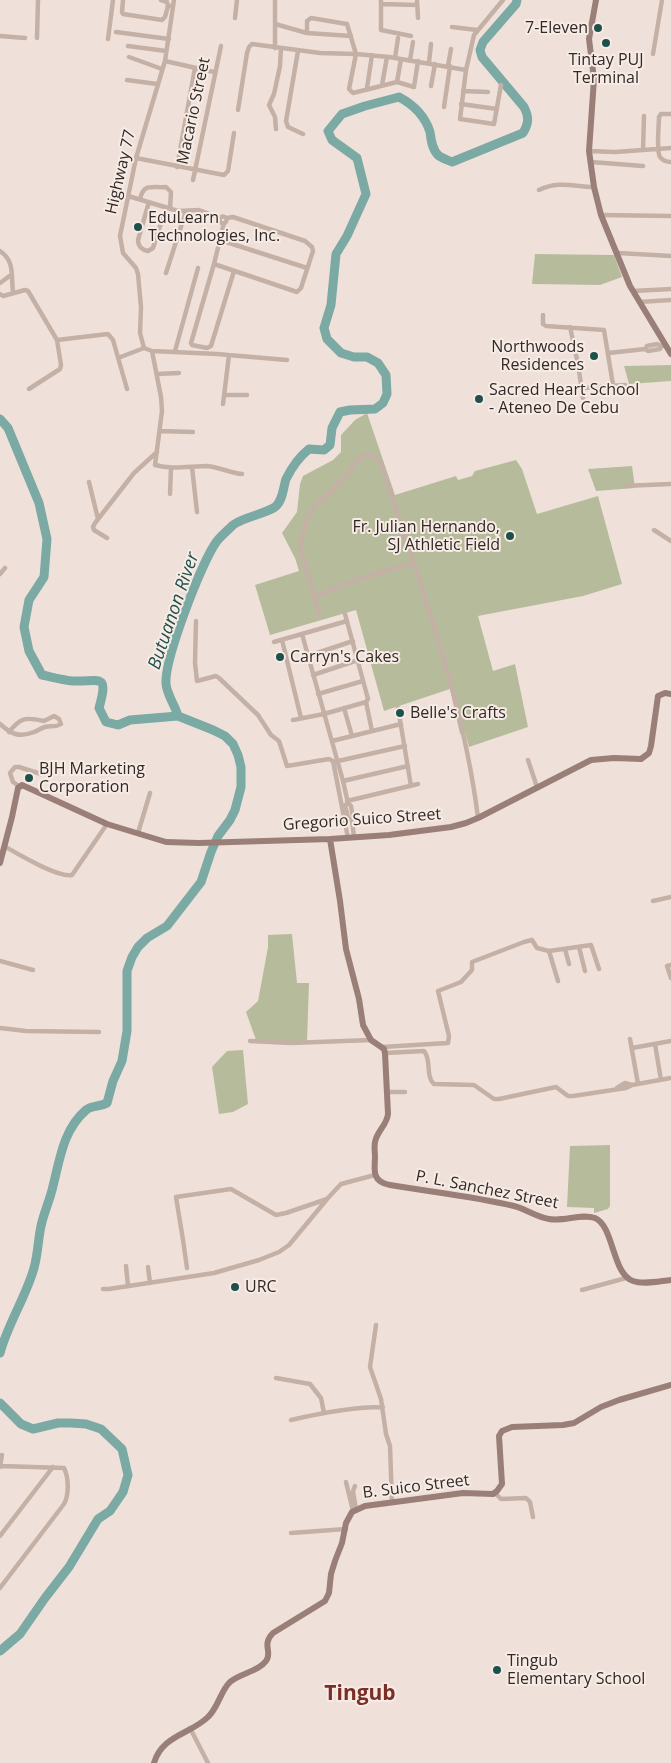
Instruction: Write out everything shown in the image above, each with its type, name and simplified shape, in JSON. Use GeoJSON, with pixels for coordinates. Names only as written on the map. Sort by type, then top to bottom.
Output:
{"type":"FeatureCollection","features":[{"type":"Feature","properties":{"kind":"street"},"geometry":{"type":"LineString","coordinates":[[37,38],[38,0]]}},
{"type":"Feature","properties":{"kind":"street"},"geometry":{"type":"LineString","coordinates":[[108,39],[113,0]]}},
{"type":"Feature","properties":{"kind":"street"},"geometry":{"type":"LineString","coordinates":[[123,0],[123,14],[162,20],[171,6],[161,0]]}},
{"type":"Feature","properties":{"kind":"street","name":"Highway 77"},"geometry":{"type":"LineString","coordinates":[[144,348],[140,333],[141,307],[138,274],[136,268],[123,253],[120,236],[136,158],[165,61],[171,6],[174,0]]}},
{"type":"Feature","properties":{"kind":"street"},"geometry":{"type":"LineString","coordinates":[[235,18],[237,0]]}},
{"type":"Feature","properties":{"kind":"street"},"geometry":{"type":"LineString","coordinates":[[275,48],[276,0]]}},
{"type":"Feature","properties":{"kind":"street"},"geometry":{"type":"LineString","coordinates":[[501,84],[495,123],[492,125],[460,119],[471,43],[476,30],[503,0]]}},
{"type":"Feature","properties":{"kind":"street"},"geometry":{"type":"LineString","coordinates":[[596,0],[589,39],[594,79],[589,151],[594,187],[602,214],[633,291],[663,346],[671,354]]}},
{"type":"Feature","properties":{"kind":"street"},"geometry":{"type":"LineString","coordinates":[[653,54],[662,0]]}},
{"type":"Feature","properties":{"kind":"street"},"geometry":{"type":"LineString","coordinates":[[410,60],[412,39],[381,30],[381,2],[417,2],[418,18]]}},
{"type":"Feature","properties":{"kind":"street"},"geometry":{"type":"LineString","coordinates":[[307,33],[307,21],[311,18],[347,24],[356,54],[349,89],[353,93],[397,82],[414,87],[418,61]]}},
{"type":"Feature","properties":{"kind":"street"},"geometry":{"type":"LineString","coordinates":[[275,24],[307,33],[352,36]]}},
{"type":"Feature","properties":{"kind":"street"},"geometry":{"type":"LineString","coordinates":[[452,27],[476,30]]}},
{"type":"Feature","properties":{"kind":"street"},"geometry":{"type":"LineString","coordinates":[[116,32],[168,39]]}},
{"type":"Feature","properties":{"kind":"street"},"geometry":{"type":"LineString","coordinates":[[0,36],[25,38]]}},
{"type":"Feature","properties":{"kind":"street"},"geometry":{"type":"LineString","coordinates":[[397,82],[398,38]]}},
{"type":"Feature","properties":{"kind":"street"},"geometry":{"type":"LineString","coordinates":[[238,110],[249,47],[254,44],[320,54],[356,54],[398,58],[466,70]]}},
{"type":"Feature","properties":{"kind":"street"},"geometry":{"type":"LineString","coordinates":[[428,63],[431,44]]}},
{"type":"Feature","properties":{"kind":"street"},"geometry":{"type":"LineString","coordinates":[[128,46],[166,51]]}},
{"type":"Feature","properties":{"kind":"street","name":"Macario Street"},"geometry":{"type":"LineString","coordinates":[[193,180],[214,72],[221,46]]}},
{"type":"Feature","properties":{"kind":"street"},"geometry":{"type":"LineString","coordinates":[[276,129],[275,117],[269,105],[274,94],[280,66],[281,48]]}},
{"type":"Feature","properties":{"kind":"street"},"geometry":{"type":"LineString","coordinates":[[444,106],[451,49]]}},
{"type":"Feature","properties":{"kind":"street"},"geometry":{"type":"LineString","coordinates":[[298,51],[286,122],[288,126],[303,134]]}},
{"type":"Feature","properties":{"kind":"street"},"geometry":{"type":"LineString","coordinates":[[367,88],[372,55]]}},
{"type":"Feature","properties":{"kind":"street"},"geometry":{"type":"LineString","coordinates":[[129,57],[162,68]]}},
{"type":"Feature","properties":{"kind":"street"},"geometry":{"type":"LineString","coordinates":[[382,85],[387,57]]}},
{"type":"Feature","properties":{"kind":"street"},"geometry":{"type":"LineString","coordinates":[[165,61],[214,72]]}},
{"type":"Feature","properties":{"kind":"street"},"geometry":{"type":"LineString","coordinates":[[431,86],[435,64]]}},
{"type":"Feature","properties":{"kind":"street"},"geometry":{"type":"LineString","coordinates":[[177,166],[195,68]]}},
{"type":"Feature","properties":{"kind":"street"},"geometry":{"type":"LineString","coordinates":[[127,80],[157,84]]}},
{"type":"Feature","properties":{"kind":"street"},"geometry":{"type":"LineString","coordinates":[[463,91],[488,92]]}},
{"type":"Feature","properties":{"kind":"street"},"geometry":{"type":"LineString","coordinates":[[461,104],[497,109]]}},
{"type":"Feature","properties":{"kind":"street"},"geometry":{"type":"LineString","coordinates":[[671,114],[661,114],[659,117],[658,150],[662,160],[671,162]]}},
{"type":"Feature","properties":{"kind":"street"},"geometry":{"type":"LineString","coordinates":[[643,150],[644,116]]}},
{"type":"Feature","properties":{"kind":"street"},"geometry":{"type":"LineString","coordinates":[[136,158],[224,175],[226,174],[234,133]]}},
{"type":"Feature","properties":{"kind":"street"},"geometry":{"type":"LineString","coordinates":[[589,151],[658,150],[671,148]]}},
{"type":"Feature","properties":{"kind":"street"},"geometry":{"type":"LineString","coordinates":[[591,162],[643,166]]}},
{"type":"Feature","properties":{"kind":"street"},"geometry":{"type":"LineString","coordinates":[[539,190],[553,184],[594,187]]}},
{"type":"Feature","properties":{"kind":"street"},"geometry":{"type":"LineString","coordinates":[[140,199],[142,190],[145,188],[166,187],[171,192],[168,208],[153,248],[148,251],[138,244],[138,240],[149,202]]}},
{"type":"Feature","properties":{"kind":"street"},"geometry":{"type":"LineString","coordinates":[[128,196],[178,211],[199,210],[220,218],[233,216],[309,243],[313,251],[301,288],[297,292],[214,264]]}},
{"type":"Feature","properties":{"kind":"street"},"geometry":{"type":"LineString","coordinates":[[166,273],[186,211]]}},
{"type":"Feature","properties":{"kind":"street"},"geometry":{"type":"LineString","coordinates":[[602,214],[671,216]]}},
{"type":"Feature","properties":{"kind":"street"},"geometry":{"type":"LineString","coordinates":[[220,218],[221,223],[224,224]]}},
{"type":"Feature","properties":{"kind":"street"},"geometry":{"type":"LineString","coordinates":[[227,218],[192,345],[207,348],[211,346],[234,271]]}},
{"type":"Feature","properties":{"kind":"street"},"geometry":{"type":"LineString","coordinates":[[220,240],[307,268]]}},
{"type":"Feature","properties":{"kind":"street"},"geometry":{"type":"LineString","coordinates":[[0,251],[9,258],[14,292]]}},
{"type":"Feature","properties":{"kind":"street"},"geometry":{"type":"LineString","coordinates":[[618,253],[671,256]]}},
{"type":"Feature","properties":{"kind":"street"},"geometry":{"type":"LineString","coordinates":[[175,351],[198,268]]}},
{"type":"Feature","properties":{"kind":"street"},"geometry":{"type":"LineString","coordinates":[[0,282],[11,275]]}},
{"type":"Feature","properties":{"kind":"street"},"geometry":{"type":"LineString","coordinates":[[633,291],[671,289]]}},
{"type":"Feature","properties":{"kind":"street"},"geometry":{"type":"LineString","coordinates":[[0,294],[3,296],[25,290],[31,293],[57,340],[61,364],[60,369],[29,389]]}},
{"type":"Feature","properties":{"kind":"street"},"geometry":{"type":"LineString","coordinates":[[639,302],[671,300]]}},
{"type":"Feature","properties":{"kind":"street"},"geometry":{"type":"LineString","coordinates":[[543,315],[543,324],[545,326],[603,329],[609,352],[613,385]]}},
{"type":"Feature","properties":{"kind":"street"},"geometry":{"type":"LineString","coordinates":[[570,327],[583,398]]}},
{"type":"Feature","properties":{"kind":"street"},"geometry":{"type":"LineString","coordinates":[[57,340],[108,334],[113,340],[127,389]]}},
{"type":"Feature","properties":{"kind":"street"},"geometry":{"type":"LineString","coordinates":[[609,352],[645,349],[648,351],[660,350],[663,346]]}},
{"type":"Feature","properties":{"kind":"street"},"geometry":{"type":"LineString","coordinates":[[118,358],[144,348],[152,351],[175,351],[287,360]]}},
{"type":"Feature","properties":{"kind":"street"},"geometry":{"type":"LineString","coordinates":[[152,351],[161,404],[156,465],[171,468],[209,466],[227,472],[242,474]]}},
{"type":"Feature","properties":{"kind":"street"},"geometry":{"type":"LineString","coordinates":[[223,404],[229,355]]}},
{"type":"Feature","properties":{"kind":"street"},"geometry":{"type":"LineString","coordinates":[[157,374],[179,373]]}},
{"type":"Feature","properties":{"kind":"street"},"geometry":{"type":"LineString","coordinates":[[582,388],[625,385]]}},
{"type":"Feature","properties":{"kind":"street"},"geometry":{"type":"LineString","coordinates":[[224,395],[247,395]]}},
{"type":"Feature","properties":{"kind":"street"},"geometry":{"type":"LineString","coordinates":[[160,431],[193,432]]}},
{"type":"Feature","properties":{"kind":"street"},"geometry":{"type":"LineString","coordinates":[[107,538],[94,530],[93,527],[134,473],[157,452]]}},
{"type":"Feature","properties":{"kind":"street"},"geometry":{"type":"LineString","coordinates":[[320,616],[300,548],[306,520],[315,506],[343,480],[358,460],[364,455],[371,455],[377,458],[381,464],[454,694],[472,777],[478,818]]}},
{"type":"Feature","properties":{"kind":"street"},"geometry":{"type":"LineString","coordinates":[[192,467],[197,512]]}},
{"type":"Feature","properties":{"kind":"street"},"geometry":{"type":"LineString","coordinates":[[170,494],[171,468]]}},
{"type":"Feature","properties":{"kind":"street"},"geometry":{"type":"LineString","coordinates":[[89,482],[98,519]]}},
{"type":"Feature","properties":{"kind":"street"},"geometry":{"type":"LineString","coordinates":[[624,486],[671,484]]}},
{"type":"Feature","properties":{"kind":"street"},"geometry":{"type":"LineString","coordinates":[[654,530],[671,541]]}},
{"type":"Feature","properties":{"kind":"street"},"geometry":{"type":"LineString","coordinates":[[314,597],[353,581],[412,563]]}},
{"type":"Feature","properties":{"kind":"street"},"geometry":{"type":"LineString","coordinates":[[0,574],[5,568]]}},
{"type":"Feature","properties":{"kind":"street"},"geometry":{"type":"LineString","coordinates":[[345,614],[368,698],[366,702],[372,731]]}},
{"type":"Feature","properties":{"kind":"street"},"geometry":{"type":"LineString","coordinates":[[274,642],[347,621]]}},
{"type":"Feature","properties":{"kind":"street"},"geometry":{"type":"LineString","coordinates":[[196,622],[195,663],[197,681],[216,676],[219,678],[258,715],[272,736],[279,741],[287,766],[329,759],[333,761],[351,837]]}},
{"type":"Feature","properties":{"kind":"street"},"geometry":{"type":"LineString","coordinates":[[302,634],[344,781],[348,802],[345,805],[348,818],[352,821],[351,837]]}},
{"type":"Feature","properties":{"kind":"street"},"geometry":{"type":"LineString","coordinates":[[282,640],[301,718]]}},
{"type":"Feature","properties":{"kind":"street"},"geometry":{"type":"LineString","coordinates":[[308,656],[353,641]]}},
{"type":"Feature","properties":{"kind":"street"},"geometry":{"type":"LineString","coordinates":[[313,675],[358,660]]}},
{"type":"Feature","properties":{"kind":"street"},"geometry":{"type":"LineString","coordinates":[[318,694],[363,681]]}},
{"type":"Feature","properties":{"kind":"street","name":"Gregorio Suico Street"},"geometry":{"type":"LineString","coordinates":[[18,786],[22,785],[107,824],[166,842],[200,843],[330,839],[451,827],[478,818],[591,760],[645,758],[651,746],[658,696],[664,692],[671,694]]}},
{"type":"Feature","properties":{"kind":"street"},"geometry":{"type":"LineString","coordinates":[[293,720],[324,714],[366,702]]}},
{"type":"Feature","properties":{"kind":"street"},"geometry":{"type":"LineString","coordinates":[[344,708],[352,736]]}},
{"type":"Feature","properties":{"kind":"street"},"geometry":{"type":"LineString","coordinates":[[398,708],[412,786]]}},
{"type":"Feature","properties":{"kind":"street"},"geometry":{"type":"LineString","coordinates":[[0,724],[9,732],[15,735],[23,735],[33,733],[45,724],[22,719],[9,732]]}},
{"type":"Feature","properties":{"kind":"street"},"geometry":{"type":"LineString","coordinates":[[332,741],[401,724]]}},
{"type":"Feature","properties":{"kind":"street"},"geometry":{"type":"LineString","coordinates":[[338,761],[405,746]]}},
{"type":"Feature","properties":{"kind":"street"},"geometry":{"type":"LineString","coordinates":[[528,760],[537,787]]}},
{"type":"Feature","properties":{"kind":"street"},"geometry":{"type":"LineString","coordinates":[[0,864],[18,786],[13,782],[10,773],[15,767],[19,766],[41,774]]}},
{"type":"Feature","properties":{"kind":"street"},"geometry":{"type":"LineString","coordinates":[[344,781],[408,766]]}},
{"type":"Feature","properties":{"kind":"street"},"geometry":{"type":"LineString","coordinates":[[348,802],[418,784]]}},
{"type":"Feature","properties":{"kind":"street"},"geometry":{"type":"LineString","coordinates":[[138,833],[150,793]]}},
{"type":"Feature","properties":{"kind":"street"},"geometry":{"type":"LineString","coordinates":[[4,846],[62,874],[72,875],[107,824]]}},
{"type":"Feature","properties":{"kind":"street"},"geometry":{"type":"LineString","coordinates":[[330,839],[348,964],[359,999],[363,1025],[371,1040],[384,1050],[424,1051],[427,1055],[434,1084],[474,1085],[494,1099],[500,1100],[556,1087],[568,1096],[616,1088],[625,1083],[632,1085],[671,1078]]}},
{"type":"Feature","properties":{"kind":"street"},"geometry":{"type":"LineString","coordinates":[[653,901],[671,897]]}},
{"type":"Feature","properties":{"kind":"street"},"geometry":{"type":"LineString","coordinates":[[384,1050],[448,1043],[450,1040],[438,991],[461,982],[472,970],[472,962],[497,952],[531,940],[537,948],[549,951],[591,945],[599,969]]}},
{"type":"Feature","properties":{"kind":"street"},"geometry":{"type":"LineString","coordinates":[[579,947],[585,972]]}},
{"type":"Feature","properties":{"kind":"street"},"geometry":{"type":"LineString","coordinates":[[565,949],[569,964]]}},
{"type":"Feature","properties":{"kind":"street"},"geometry":{"type":"LineString","coordinates":[[549,951],[558,981]]}},
{"type":"Feature","properties":{"kind":"street"},"geometry":{"type":"LineString","coordinates":[[0,961],[33,970]]}},
{"type":"Feature","properties":{"kind":"street"},"geometry":{"type":"LineString","coordinates":[[671,965],[667,966],[671,978]]}},
{"type":"Feature","properties":{"kind":"street"},"geometry":{"type":"LineString","coordinates":[[0,1028],[26,1031],[99,1032]]}},
{"type":"Feature","properties":{"kind":"street"},"geometry":{"type":"LineString","coordinates":[[630,1039],[638,1084]]}},
{"type":"Feature","properties":{"kind":"street"},"geometry":{"type":"LineString","coordinates":[[250,1041],[291,1043],[371,1040]]}},
{"type":"Feature","properties":{"kind":"street"},"geometry":{"type":"LineString","coordinates":[[632,1048],[671,1041]]}},
{"type":"Feature","properties":{"kind":"street"},"geometry":{"type":"LineString","coordinates":[[655,1044],[661,1080]]}},
{"type":"Feature","properties":{"kind":"street"},"geometry":{"type":"LineString","coordinates":[[103,1289],[232,1269],[280,1252],[290,1246],[341,1184],[375,1175],[375,1142],[388,1120],[384,1050]]}},
{"type":"Feature","properties":{"kind":"street"},"geometry":{"type":"LineString","coordinates":[[387,1092],[405,1092]]}},
{"type":"Feature","properties":{"kind":"street","name":"P. L. Sanchez Street"},"geometry":{"type":"LineString","coordinates":[[375,1175],[382,1184],[439,1192],[513,1206],[541,1218],[553,1220],[594,1218],[603,1225],[626,1278]]}},
{"type":"Feature","properties":{"kind":"street"},"geometry":{"type":"LineString","coordinates":[[186,1268],[184,1240],[176,1197],[231,1189],[276,1215],[328,1198]]}},
{"type":"Feature","properties":{"kind":"street"},"geometry":{"type":"LineString","coordinates":[[126,1266],[128,1286]]}},
{"type":"Feature","properties":{"kind":"street"},"geometry":{"type":"LineString","coordinates":[[148,1267],[150,1283]]}},
{"type":"Feature","properties":{"kind":"street"},"geometry":{"type":"LineString","coordinates":[[582,1290],[626,1278],[636,1282],[671,1280]]}},
{"type":"Feature","properties":{"kind":"street"},"geometry":{"type":"LineString","coordinates":[[376,1325],[370,1366],[383,1407],[386,1434],[390,1446],[392,1503]]}},
{"type":"Feature","properties":{"kind":"street"},"geometry":{"type":"LineString","coordinates":[[276,1378],[310,1384],[321,1398],[324,1413]]}},
{"type":"Feature","properties":{"kind":"street"},"geometry":{"type":"LineString","coordinates":[[534,1517],[530,1502],[526,1498],[501,1499],[495,1493],[502,1484],[499,1436],[502,1431],[512,1427],[574,1423],[601,1407],[671,1385]]}},
{"type":"Feature","properties":{"kind":"street"},"geometry":{"type":"LineString","coordinates":[[291,1420],[324,1413],[367,1407],[383,1407]]}},
{"type":"Feature","properties":{"kind":"street"},"geometry":{"type":"LineString","coordinates":[[0,1588],[67,1498],[64,1468],[0,1468],[2,1456]]}},
{"type":"Feature","properties":{"kind":"street"},"geometry":{"type":"LineString","coordinates":[[0,1536],[53,1467]]}},
{"type":"Feature","properties":{"kind":"street"},"geometry":{"type":"LineString","coordinates":[[346,1482],[354,1510]]}},
{"type":"Feature","properties":{"kind":"street"},"geometry":{"type":"LineString","coordinates":[[354,1510],[353,1492],[355,1486]]}},
{"type":"Feature","properties":{"kind":"street","name":"B. Suico Street"},"geometry":{"type":"LineString","coordinates":[[154,1763],[159,1751],[164,1746],[208,1717],[231,1681],[262,1665],[267,1660],[269,1655],[266,1644],[272,1633],[325,1601],[329,1593],[334,1565],[346,1530],[346,1522],[354,1510],[374,1505],[463,1493],[495,1493]]}},
{"type":"Feature","properties":{"kind":"street"},"geometry":{"type":"LineString","coordinates":[[291,1532],[346,1530]]}},
{"type":"Feature","properties":{"kind":"street"},"geometry":{"type":"LineString","coordinates":[[190,1728],[208,1763]]}},
{"type":"Feature","properties":{"kind":"green space"},"geometry":{"type":"Polygon","coordinates":[[[535,254],[614,255],[622,277],[600,285],[532,284],[535,254]]]}},
{"type":"Feature","properties":{"kind":"green space"},"geometry":{"type":"Polygon","coordinates":[[[671,365],[671,381],[629,384],[624,366],[671,365]]]}},
{"type":"Feature","properties":{"kind":"green space"},"geometry":{"type":"Polygon","coordinates":[[[367,413],[395,495],[456,476],[458,480],[472,476],[475,471],[516,460],[522,469],[537,514],[598,496],[622,584],[583,596],[478,616],[493,671],[515,664],[528,727],[469,747],[465,732],[460,734],[450,689],[384,711],[356,610],[270,635],[255,585],[299,571],[295,558],[282,533],[297,512],[300,484],[303,476],[333,460],[341,452],[341,435],[355,420],[367,413]]]}},
{"type":"Feature","properties":{"kind":"green space"},"geometry":{"type":"Polygon","coordinates":[[[632,466],[635,488],[596,491],[588,469],[632,466]]]}},
{"type":"Feature","properties":{"kind":"green space"},"geometry":{"type":"Polygon","coordinates":[[[292,934],[297,983],[309,983],[307,1042],[256,1040],[246,1012],[258,1001],[268,947],[268,935],[292,934]]]}},
{"type":"Feature","properties":{"kind":"green space"},"geometry":{"type":"Polygon","coordinates":[[[243,1050],[248,1104],[233,1112],[219,1114],[212,1067],[227,1051],[243,1050]]]}},
{"type":"Feature","properties":{"kind":"green space"},"geometry":{"type":"Polygon","coordinates":[[[610,1145],[610,1206],[608,1209],[594,1213],[594,1208],[567,1207],[570,1146],[610,1145]]]}},
{"type":"Feature","properties":{"kind":"waterway","name":"Butuanon River"},"geometry":{"type":"LineString","coordinates":[[0,1353],[34,1268],[42,1221],[67,1136],[78,1118],[86,1110],[107,1103],[113,1081],[122,1061],[127,1031],[127,971],[132,957],[147,938],[167,926],[201,882],[218,836],[235,810],[241,787],[241,767],[233,744],[225,736],[178,716],[166,684],[167,672],[177,633],[202,568],[217,541],[233,525],[266,512],[278,504],[286,479],[299,459],[309,449],[324,450],[330,445],[332,428],[340,412],[375,409],[383,403],[387,394],[386,375],[378,363],[367,357],[354,357],[341,353],[327,339],[324,328],[331,305],[336,254],[347,236],[366,194],[357,158],[332,140],[328,131],[342,114],[399,97],[414,107],[422,116],[428,126],[436,153],[452,162],[523,133],[528,120],[524,107],[482,57],[480,50],[483,42],[516,4],[517,0]]}},
{"type":"Feature","properties":{"kind":"waterway"},"geometry":{"type":"LineString","coordinates":[[0,419],[8,428],[39,503],[47,539],[44,577],[29,600],[24,627],[29,651],[42,675],[73,681],[100,681],[103,689],[99,708],[106,722],[118,725],[130,720],[178,716]]}},
{"type":"Feature","properties":{"kind":"waterway","name":"Butuanon River"},"geometry":{"type":"LineString","coordinates":[[0,1403],[21,1424],[33,1429],[58,1423],[86,1424],[101,1429],[122,1449],[128,1475],[123,1492],[110,1511],[98,1519],[69,1567],[20,1634],[0,1651]]}},
{"type":"Feature","properties":{"kind":"place","name":"7-Eleven"},"geometry":{"type":"Point","coordinates":[598,28]}},
{"type":"Feature","properties":{"kind":"place","name":"Tintay PUJ Terminal"},"geometry":{"type":"Point","coordinates":[606,43]}},
{"type":"Feature","properties":{"kind":"place","name":"EduLearn Technologies, Inc."},"geometry":{"type":"Point","coordinates":[138,227]}},
{"type":"Feature","properties":{"kind":"place","name":"Northwoods Residences"},"geometry":{"type":"Point","coordinates":[594,356]}},
{"type":"Feature","properties":{"kind":"place","name":"Sacred Heart School - Ateneo De Cebu"},"geometry":{"type":"Point","coordinates":[479,399]}},
{"type":"Feature","properties":{"kind":"place","name":"Fr. Julian Hernando, SJ Athletic Field"},"geometry":{"type":"Point","coordinates":[510,536]}},
{"type":"Feature","properties":{"kind":"place","name":"Carryn's Cakes"},"geometry":{"type":"Point","coordinates":[280,657]}},
{"type":"Feature","properties":{"kind":"place","name":"Belle's Crafts"},"geometry":{"type":"Point","coordinates":[400,713]}},
{"type":"Feature","properties":{"kind":"place","name":"BJH Marketing Corporation"},"geometry":{"type":"Point","coordinates":[29,778]}},
{"type":"Feature","properties":{"kind":"place","name":"URC"},"geometry":{"type":"Point","coordinates":[235,1287]}},
{"type":"Feature","properties":{"kind":"place","name":"Tingub Elementary School"},"geometry":{"type":"Point","coordinates":[497,1670]}},
{"type":"Feature","properties":{"kind":"district","name":"Tingub"},"geometry":{"type":"Point","coordinates":[360,1694]}}]}
